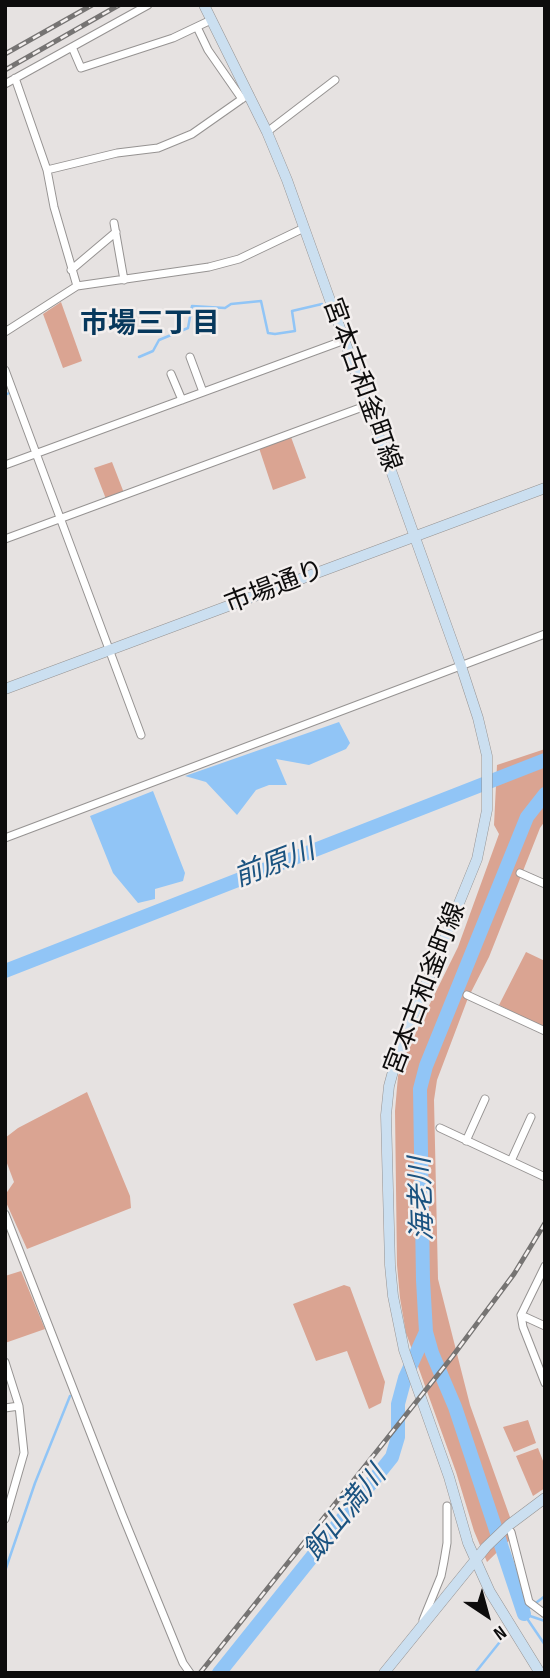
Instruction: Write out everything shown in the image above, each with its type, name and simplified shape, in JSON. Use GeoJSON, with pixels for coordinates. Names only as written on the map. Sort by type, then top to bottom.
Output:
{"type":"FeatureCollection","features":[{"type":"Feature","properties":{"kind":"street"},"geometry":{"type":"LineString","coordinates":[[5,84],[148,5]]}},
{"type":"Feature","properties":{"kind":"street","name":"宮本古和釜町線"},"geometry":{"type":"LineString","coordinates":[[204,5],[245,97],[267,132],[304,228],[461,666],[487,756],[487,810],[477,859],[398,1053],[389,1086],[386,1115],[393,1296],[408,1362],[449,1477],[475,1562]]}},
{"type":"Feature","properties":{"kind":"street"},"geometry":{"type":"LineString","coordinates":[[72,47],[81,68],[173,38],[211,20]]}},
{"type":"Feature","properties":{"kind":"street"},"geometry":{"type":"LineString","coordinates":[[47,170],[117,153],[158,148],[192,134],[245,97],[208,50],[197,27]]}},
{"type":"Feature","properties":{"kind":"street"},"geometry":{"type":"LineString","coordinates":[[15,78],[47,170],[54,207],[76,286]]}},
{"type":"Feature","properties":{"kind":"street"},"geometry":{"type":"LineString","coordinates":[[267,132],[335,80]]}},
{"type":"Feature","properties":{"kind":"street"},"geometry":{"type":"LineString","coordinates":[[114,223],[124,280]]}},
{"type":"Feature","properties":{"kind":"street"},"geometry":{"type":"LineString","coordinates":[[5,332],[76,286],[204,268],[239,258],[304,228]]}},
{"type":"Feature","properties":{"kind":"street"},"geometry":{"type":"LineString","coordinates":[[71,270],[116,232]]}},
{"type":"Feature","properties":{"kind":"street"},"geometry":{"type":"LineString","coordinates":[[5,465],[345,340]]}},
{"type":"Feature","properties":{"kind":"street"},"geometry":{"type":"LineString","coordinates":[[190,358],[203,393]]}},
{"type":"Feature","properties":{"kind":"street"},"geometry":{"type":"LineString","coordinates":[[5,370],[141,736]]}},
{"type":"Feature","properties":{"kind":"street"},"geometry":{"type":"LineString","coordinates":[[171,374],[182,400]]}},
{"type":"Feature","properties":{"kind":"street"},"geometry":{"type":"LineString","coordinates":[[5,539],[368,405]]}},
{"type":"Feature","properties":{"kind":"street","name":"市場通り"},"geometry":{"type":"LineString","coordinates":[[5,689],[545,488]]}},
{"type":"Feature","properties":{"kind":"street"},"geometry":{"type":"LineString","coordinates":[[5,838],[545,634]]}},
{"type":"Feature","properties":{"kind":"street"},"geometry":{"type":"LineString","coordinates":[[520,873],[545,884]]}},
{"type":"Feature","properties":{"kind":"street"},"geometry":{"type":"LineString","coordinates":[[467,995],[545,1031]]}},
{"type":"Feature","properties":{"kind":"street"},"geometry":{"type":"LineString","coordinates":[[466,1141],[485,1099]]}},
{"type":"Feature","properties":{"kind":"street"},"geometry":{"type":"LineString","coordinates":[[511,1161],[531,1117]]}},
{"type":"Feature","properties":{"kind":"street"},"geometry":{"type":"LineString","coordinates":[[440,1128],[545,1177]]}},
{"type":"Feature","properties":{"kind":"street"},"geometry":{"type":"LineString","coordinates":[[5,1214],[132,1539],[183,1664],[190,1673]]}},
{"type":"Feature","properties":{"kind":"street"},"geometry":{"type":"LineString","coordinates":[[545,1266],[521,1315],[523,1327],[545,1383]]}},
{"type":"Feature","properties":{"kind":"street"},"geometry":{"type":"LineString","coordinates":[[521,1315],[545,1326]]}},
{"type":"Feature","properties":{"kind":"street"},"geometry":{"type":"LineString","coordinates":[[5,1362],[19,1406],[24,1453],[5,1519]]}},
{"type":"Feature","properties":{"kind":"street"},"geometry":{"type":"LineString","coordinates":[[5,1408],[19,1406]]}},
{"type":"Feature","properties":{"kind":"street"},"geometry":{"type":"LineString","coordinates":[[384,1673],[492,1541],[508,1531],[545,1498]]}},
{"type":"Feature","properties":{"kind":"street"},"geometry":{"type":"LineString","coordinates":[[419,1630],[444,1561],[447,1506]]}},
{"type":"Feature","properties":{"kind":"street"},"geometry":{"type":"LineString","coordinates":[[508,1531],[530,1602],[545,1614]]}},
{"type":"Feature","properties":{"kind":"street"},"geometry":{"type":"LineString","coordinates":[[475,1562],[512,1630],[540,1673]]}},
{"type":"Feature","properties":{"kind":"shaded area"},"geometry":{"type":"Polygon","coordinates":[[[61,302],[82,361],[63,368],[43,314],[61,302]]]}},
{"type":"Feature","properties":{"kind":"shaded area"},"geometry":{"type":"Polygon","coordinates":[[[291,437],[306,478],[273,490],[259,448],[291,437]]]}},
{"type":"Feature","properties":{"kind":"shaded area"},"geometry":{"type":"Polygon","coordinates":[[[112,462],[124,493],[106,499],[94,468],[112,462]]]}},
{"type":"Feature","properties":{"kind":"shaded area"},"geometry":{"type":"Polygon","coordinates":[[[545,749],[545,821],[489,957],[468,998],[437,1080],[434,1100],[438,1279],[470,1405],[516,1534],[487,1562],[406,1333],[397,1265],[395,1111],[398,1076],[409,1046],[458,947],[499,834],[494,825],[497,765],[545,749]]]}},
{"type":"Feature","properties":{"kind":"shaded area"},"geometry":{"type":"Polygon","coordinates":[[[526,952],[545,961],[545,1028],[499,1005],[526,952]]]}},
{"type":"Feature","properties":{"kind":"shaded area"},"geometry":{"type":"Polygon","coordinates":[[[87,1092],[130,1196],[131,1208],[27,1249],[5,1200],[5,1195],[14,1182],[5,1158],[5,1138],[18,1128],[87,1092]]]}},
{"type":"Feature","properties":{"kind":"shaded area"},"geometry":{"type":"Polygon","coordinates":[[[21,1271],[45,1329],[5,1343],[5,1276],[21,1271]]]}},
{"type":"Feature","properties":{"kind":"shaded area"},"geometry":{"type":"Polygon","coordinates":[[[344,1285],[350,1287],[385,1382],[381,1403],[369,1409],[347,1351],[316,1361],[293,1304],[344,1285]]]}},
{"type":"Feature","properties":{"kind":"shaded area"},"geometry":{"type":"Polygon","coordinates":[[[528,1420],[536,1443],[514,1452],[503,1427],[528,1420]]]}},
{"type":"Feature","properties":{"kind":"shaded area"},"geometry":{"type":"Polygon","coordinates":[[[538,1448],[545,1466],[545,1488],[533,1496],[516,1456],[538,1448]]]}},
{"type":"Feature","properties":{"kind":"water"},"geometry":{"type":"Polygon","coordinates":[[[339,722],[350,743],[346,749],[309,765],[276,759],[287,785],[269,785],[256,790],[237,815],[206,782],[185,776],[339,722]]]}},
{"type":"Feature","properties":{"kind":"water"},"geometry":{"type":"Polygon","coordinates":[[[153,791],[185,873],[183,881],[155,889],[155,899],[138,903],[113,873],[90,816],[153,791]]]}},
{"type":"Feature","properties":{"kind":"waterway"},"geometry":{"type":"LineString","coordinates":[[139,357],[153,351],[159,340],[188,328],[192,306],[225,308],[231,304],[261,301],[268,333],[275,334],[295,331],[292,311],[322,304]]}},
{"type":"Feature","properties":{"kind":"waterway"},"geometry":{"type":"LineString","coordinates":[[5,395],[9,393]]}},
{"type":"Feature","properties":{"kind":"waterway","name":"前原川"},"geometry":{"type":"LineString","coordinates":[[5,971],[545,760]]}},
{"type":"Feature","properties":{"kind":"waterway","name":"海老川"},"geometry":{"type":"LineString","coordinates":[[524,1614],[455,1407],[426,1332],[420,1089],[426,1066],[527,817],[545,794]]}},
{"type":"Feature","properties":{"kind":"waterway","name":"飯山満川"},"geometry":{"type":"LineString","coordinates":[[219,1673],[392,1457],[398,1437],[398,1404],[405,1378],[426,1332]]}},
{"type":"Feature","properties":{"kind":"waterway"},"geometry":{"type":"LineString","coordinates":[[5,1571],[35,1483],[70,1396]]}},
{"type":"Feature","properties":{"kind":"waterway"},"geometry":{"type":"LineString","coordinates":[[524,1612],[545,1596]]}},
{"type":"Feature","properties":{"kind":"waterway"},"geometry":{"type":"LineString","coordinates":[[524,1614],[545,1645]]}},
{"type":"Feature","properties":{"kind":"waterway"},"geometry":{"type":"LineString","coordinates":[[524,1614],[545,1621]]}},
{"type":"Feature","properties":{"kind":"waterway"},"geometry":{"type":"LineString","coordinates":[[475,1673],[503,1638]]}},
{"type":"Feature","properties":{"kind":"railway"},"geometry":{"type":"LineString","coordinates":[[5,54],[92,5]]}},
{"type":"Feature","properties":{"kind":"railway"},"geometry":{"type":"LineString","coordinates":[[5,70],[119,5]]}},
{"type":"Feature","properties":{"kind":"railway"},"geometry":{"type":"LineString","coordinates":[[200,1673],[452,1357],[514,1274],[545,1223]]}},
{"type":"Feature","properties":{"kind":"district","name":"市場三丁目"},"geometry":{"type":"Point","coordinates":[150,325]}}]}
